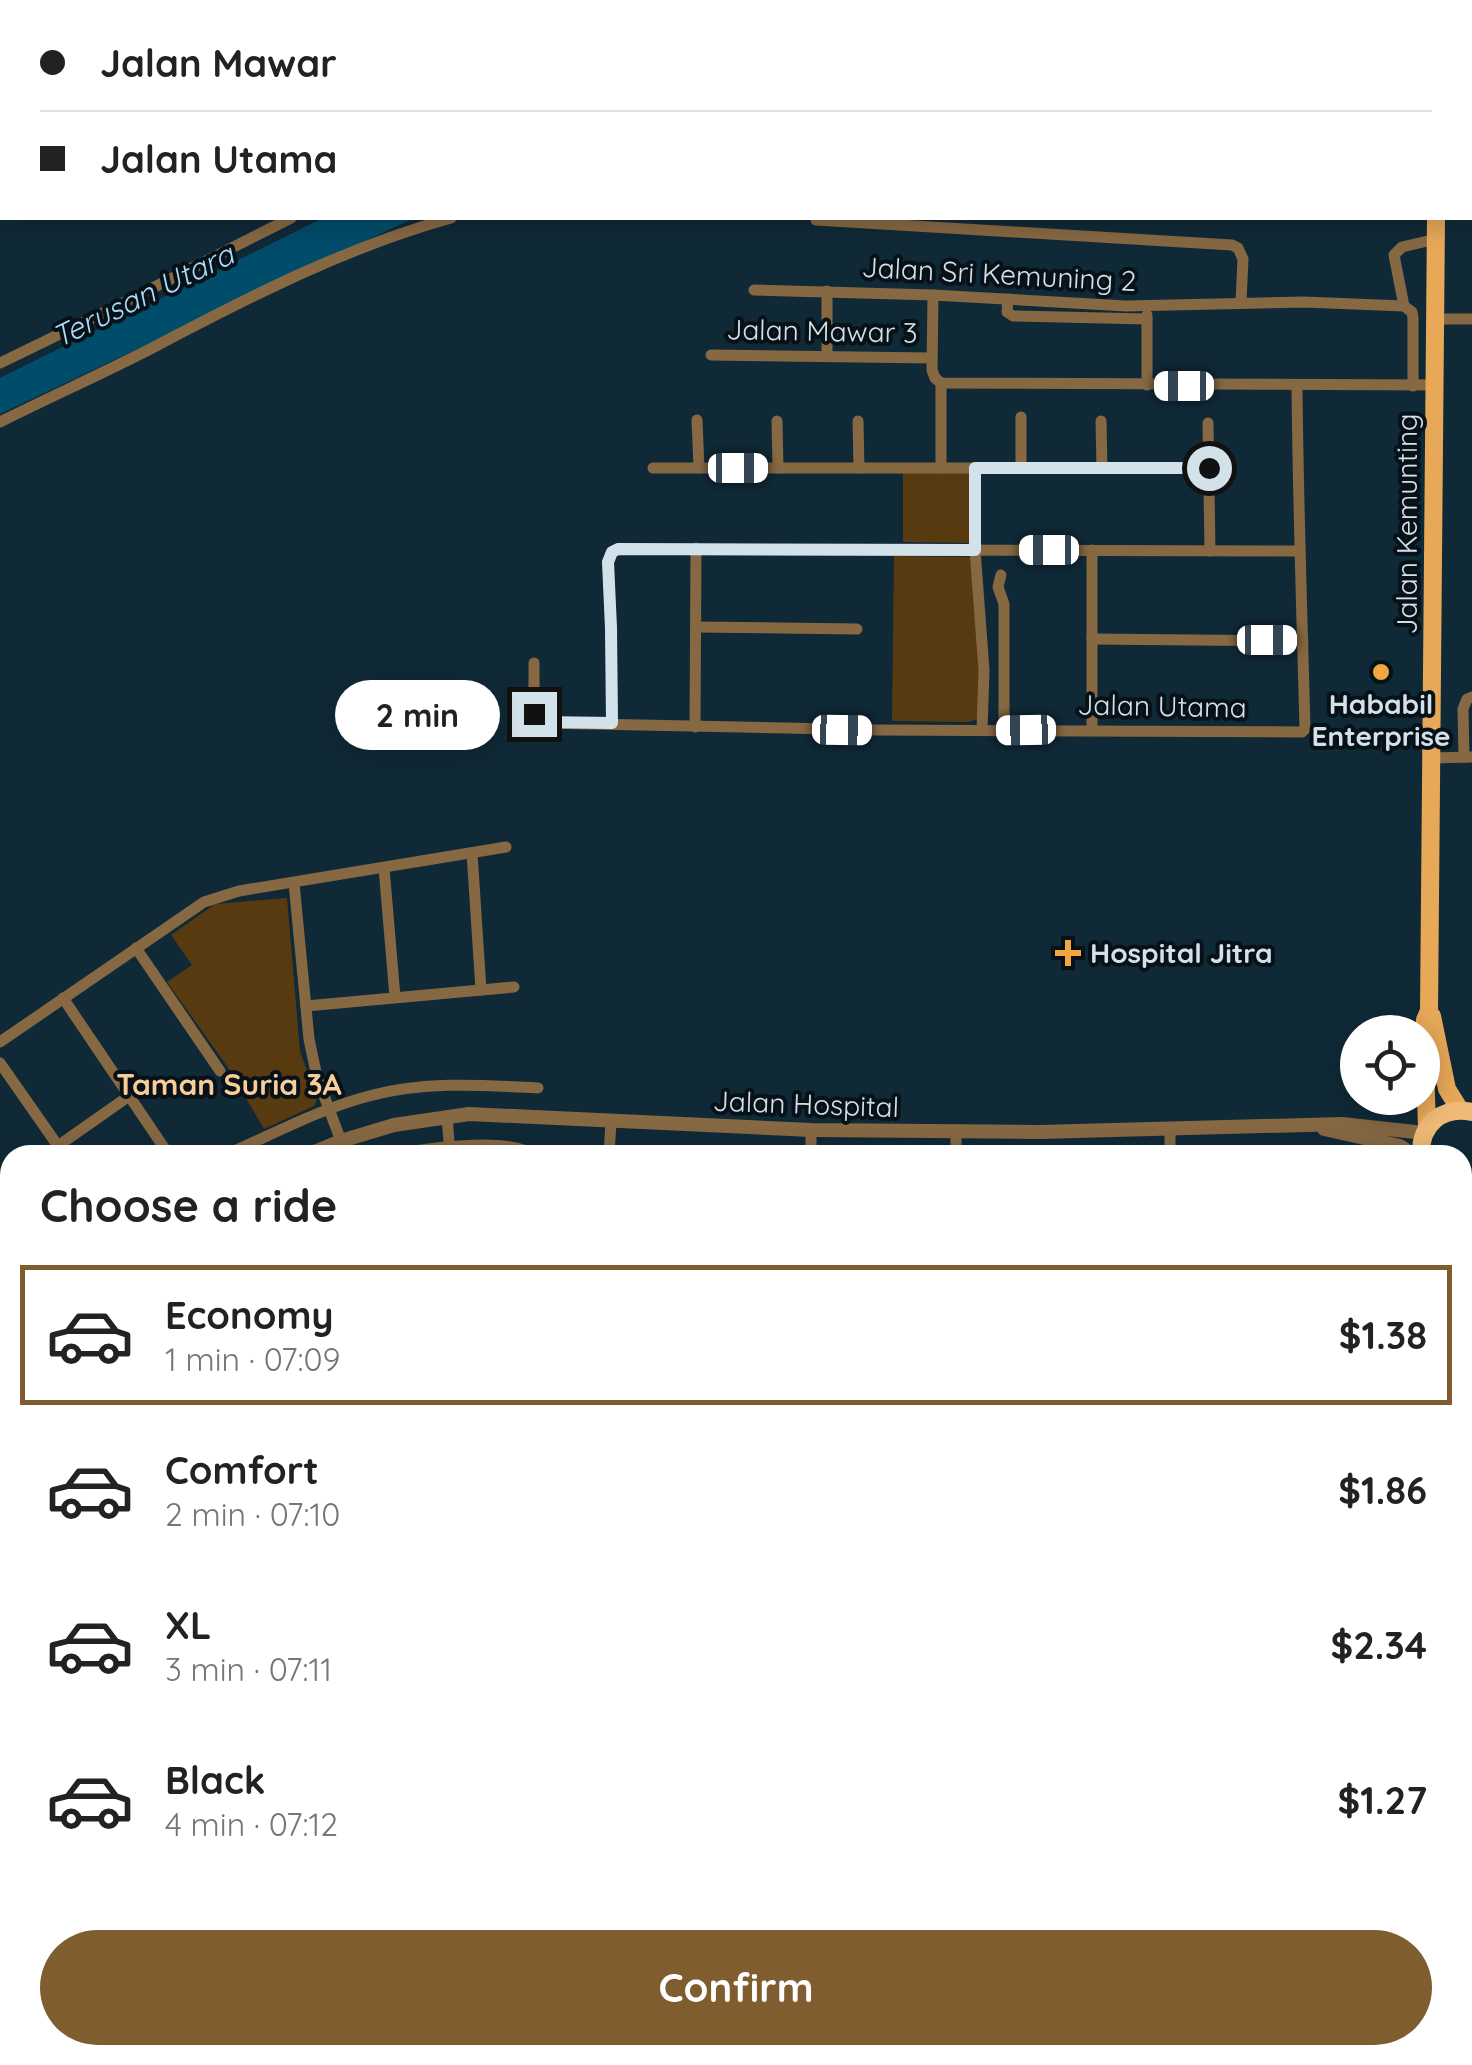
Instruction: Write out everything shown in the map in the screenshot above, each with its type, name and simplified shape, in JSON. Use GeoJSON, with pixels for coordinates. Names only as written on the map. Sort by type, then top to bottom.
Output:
{"type":"FeatureCollection","features":[{"type":"Feature","properties":{"kind":"highway"},"geometry":{"type":"LineString","coordinates":[[1423,1145],[1425,1130],[1441,1114],[1466,1111]]}},
{"type":"Feature","properties":{"kind":"main road","name":"Jalan Kemunting"},"geometry":{"type":"LineString","coordinates":[[1436,220],[1430,1011],[1448,1089],[1466,1111]]}},
{"type":"Feature","properties":{"kind":"main road","name":"Jalan Kemunting"},"geometry":{"type":"LineString","coordinates":[[1425,1130],[1424,1034],[1430,1011]]}},
{"type":"Feature","properties":{"kind":"street"},"geometry":{"type":"LineString","coordinates":[[0,362],[286,220]]}},
{"type":"Feature","properties":{"kind":"street"},"geometry":{"type":"LineString","coordinates":[[0,422],[263,290],[352,250],[444,220]]}},
{"type":"Feature","properties":{"kind":"street","name":"Jalan Sri Kemuning 2"},"geometry":{"type":"LineString","coordinates":[[816,220],[1232,245],[1238,248],[1243,260],[1241,302]]}},
{"type":"Feature","properties":{"kind":"street"},"geometry":{"type":"LineString","coordinates":[[1413,386],[1413,318],[1404,306],[1394,256],[1402,247],[1436,239]]}},
{"type":"Feature","properties":{"kind":"street","name":"Jalan Sri Kemuning 2"},"geometry":{"type":"LineString","coordinates":[[754,290],[933,294],[1147,312],[1241,302],[1404,306]]}},
{"type":"Feature","properties":{"kind":"street"},"geometry":{"type":"LineString","coordinates":[[826,355],[827,291]]}},
{"type":"Feature","properties":{"kind":"street","name":"Jalan Mawar 3"},"geometry":{"type":"LineString","coordinates":[[933,294],[932,358],[934,378],[941,383],[1435,386]]}},
{"type":"Feature","properties":{"kind":"street"},"geometry":{"type":"LineString","coordinates":[[1147,312],[1147,386]]}},
{"type":"Feature","properties":{"kind":"street"},"geometry":{"type":"LineString","coordinates":[[1436,319],[1472,319]]}},
{"type":"Feature","properties":{"kind":"street","name":"Jalan Mawar 3"},"geometry":{"type":"LineString","coordinates":[[711,355],[932,358]]}},
{"type":"Feature","properties":{"kind":"street","name":"Jalan Mawar 3"},"geometry":{"type":"LineString","coordinates":[[941,383],[941,468]]}},
{"type":"Feature","properties":{"kind":"street"},"geometry":{"type":"LineString","coordinates":[[1092,639],[1303,641],[1297,386]]}},
{"type":"Feature","properties":{"kind":"street"},"geometry":{"type":"LineString","coordinates":[[1021,417],[1021,468]]}},
{"type":"Feature","properties":{"kind":"street"},"geometry":{"type":"LineString","coordinates":[[698,420],[699,468]]}},
{"type":"Feature","properties":{"kind":"street"},"geometry":{"type":"LineString","coordinates":[[777,421],[778,468]]}},
{"type":"Feature","properties":{"kind":"street"},"geometry":{"type":"LineString","coordinates":[[858,421],[859,468]]}},
{"type":"Feature","properties":{"kind":"street"},"geometry":{"type":"LineString","coordinates":[[1102,421],[1102,468]]}},
{"type":"Feature","properties":{"kind":"street"},"geometry":{"type":"LineString","coordinates":[[1208,423],[1210,551]]}},
{"type":"Feature","properties":{"kind":"street"},"geometry":{"type":"LineString","coordinates":[[652,468],[1209,468]]}},
{"type":"Feature","properties":{"kind":"street"},"geometry":{"type":"LineString","coordinates":[[975,468],[975,550],[984,670],[982,730]]}},
{"type":"Feature","properties":{"kind":"street"},"geometry":{"type":"LineString","coordinates":[[612,723],[608,562],[612,552],[624,548],[1299,551]]}},
{"type":"Feature","properties":{"kind":"street"},"geometry":{"type":"LineString","coordinates":[[695,726],[696,548]]}},
{"type":"Feature","properties":{"kind":"street"},"geometry":{"type":"LineString","coordinates":[[1092,550],[1092,730]]}},
{"type":"Feature","properties":{"kind":"street"},"geometry":{"type":"LineString","coordinates":[[1001,575],[998,587],[1004,604],[1004,730]]}},
{"type":"Feature","properties":{"kind":"street"},"geometry":{"type":"LineString","coordinates":[[696,626],[858,629]]}},
{"type":"Feature","properties":{"kind":"street","name":"Jalan Utama"},"geometry":{"type":"LineString","coordinates":[[534,663],[534,714],[537,721],[560,724],[1296,732],[1305,730],[1303,641]]}},
{"type":"Feature","properties":{"kind":"street"},"geometry":{"type":"LineString","coordinates":[[984,670],[1004,670]]}},
{"type":"Feature","properties":{"kind":"street"},"geometry":{"type":"LineString","coordinates":[[1432,758],[1468,757],[1463,709],[1472,697]]}},
{"type":"Feature","properties":{"kind":"street"},"geometry":{"type":"LineString","coordinates":[[0,1042],[214,897],[506,848]]}},
{"type":"Feature","properties":{"kind":"street"},"geometry":{"type":"LineString","coordinates":[[472,853],[481,990]]}},
{"type":"Feature","properties":{"kind":"street"},"geometry":{"type":"LineString","coordinates":[[384,868],[395,997]]}},
{"type":"Feature","properties":{"kind":"street"},"geometry":{"type":"LineString","coordinates":[[294,883],[314,1063],[341,1141]]}},
{"type":"Feature","properties":{"kind":"street"},"geometry":{"type":"LineString","coordinates":[[136,948],[220,1070]]}},
{"type":"Feature","properties":{"kind":"street"},"geometry":{"type":"LineString","coordinates":[[306,1006],[514,987]]}},
{"type":"Feature","properties":{"kind":"street"},"geometry":{"type":"LineString","coordinates":[[63,998],[162,1145]]}},
{"type":"Feature","properties":{"kind":"street"},"geometry":{"type":"LineString","coordinates":[[0,1063],[57,1145]]}},
{"type":"Feature","properties":{"kind":"street"},"geometry":{"type":"LineString","coordinates":[[248,1145],[374,1095],[469,1084],[538,1088]]}},
{"type":"Feature","properties":{"kind":"street"},"geometry":{"type":"LineString","coordinates":[[59,1145],[129,1096]]}},
{"type":"Feature","properties":{"kind":"street","name":"Jalan Hospital"},"geometry":{"type":"LineString","coordinates":[[331,1145],[394,1125],[491,1114],[811,1130],[956,1132],[1342,1124],[1425,1130]]}},
{"type":"Feature","properties":{"kind":"street"},"geometry":{"type":"LineString","coordinates":[[447,1116],[450,1145]]}},
{"type":"Feature","properties":{"kind":"street"},"geometry":{"type":"LineString","coordinates":[[611,1145],[612,1122]]}},
{"type":"Feature","properties":{"kind":"street","name":"Jalan Hospital"},"geometry":{"type":"LineString","coordinates":[[1310,1126],[1396,1145]]}},
{"type":"Feature","properties":{"kind":"street"},"geometry":{"type":"LineString","coordinates":[[1170,1128],[1170,1145]]}},
{"type":"Feature","properties":{"kind":"street"},"geometry":{"type":"LineString","coordinates":[[811,1130],[811,1145]]}},
{"type":"Feature","properties":{"kind":"street"},"geometry":{"type":"LineString","coordinates":[[956,1132],[956,1145]]}},
{"type":"Feature","properties":{"kind":"shaded area"},"geometry":{"type":"Polygon","coordinates":[[[903,472],[972,473],[972,543],[903,542],[903,472]]]}},
{"type":"Feature","properties":{"kind":"shaded area"},"geometry":{"type":"Polygon","coordinates":[[[894,556],[970,557],[981,651],[979,719],[892,721],[894,556]]]}},
{"type":"Feature","properties":{"kind":"shaded area"},"geometry":{"type":"Polygon","coordinates":[[[287,898],[300,1051],[317,1099],[314,1106],[264,1129],[229,1069],[167,982],[192,965],[171,935],[215,904],[287,898]]]}},
{"type":"Feature","properties":{"kind":"water","name":"Terusan Utara"},"geometry":{"type":"Polygon","coordinates":[[[319,220],[410,220],[0,414],[0,378],[319,220]]]}},
{"type":"Feature","properties":{"kind":"place","name":"Hababil Enterprise"},"geometry":{"type":"Point","coordinates":[1381,672]}},
{"type":"Feature","properties":{"kind":"place","name":"Hospital Jitra"},"geometry":{"type":"Point","coordinates":[1068,953]}},
{"type":"Feature","properties":{"kind":"district","name":"Taman Suria 3A"},"geometry":{"type":"Point","coordinates":[229,1085]}},
{"type":"Feature","properties":{"kind":"route"},"geometry":{"type":"LineString","coordinates":[[534,714],[541,722],[612,723],[608,558],[618,549],[975,550],[975,468],[1209,468]]}}]}
